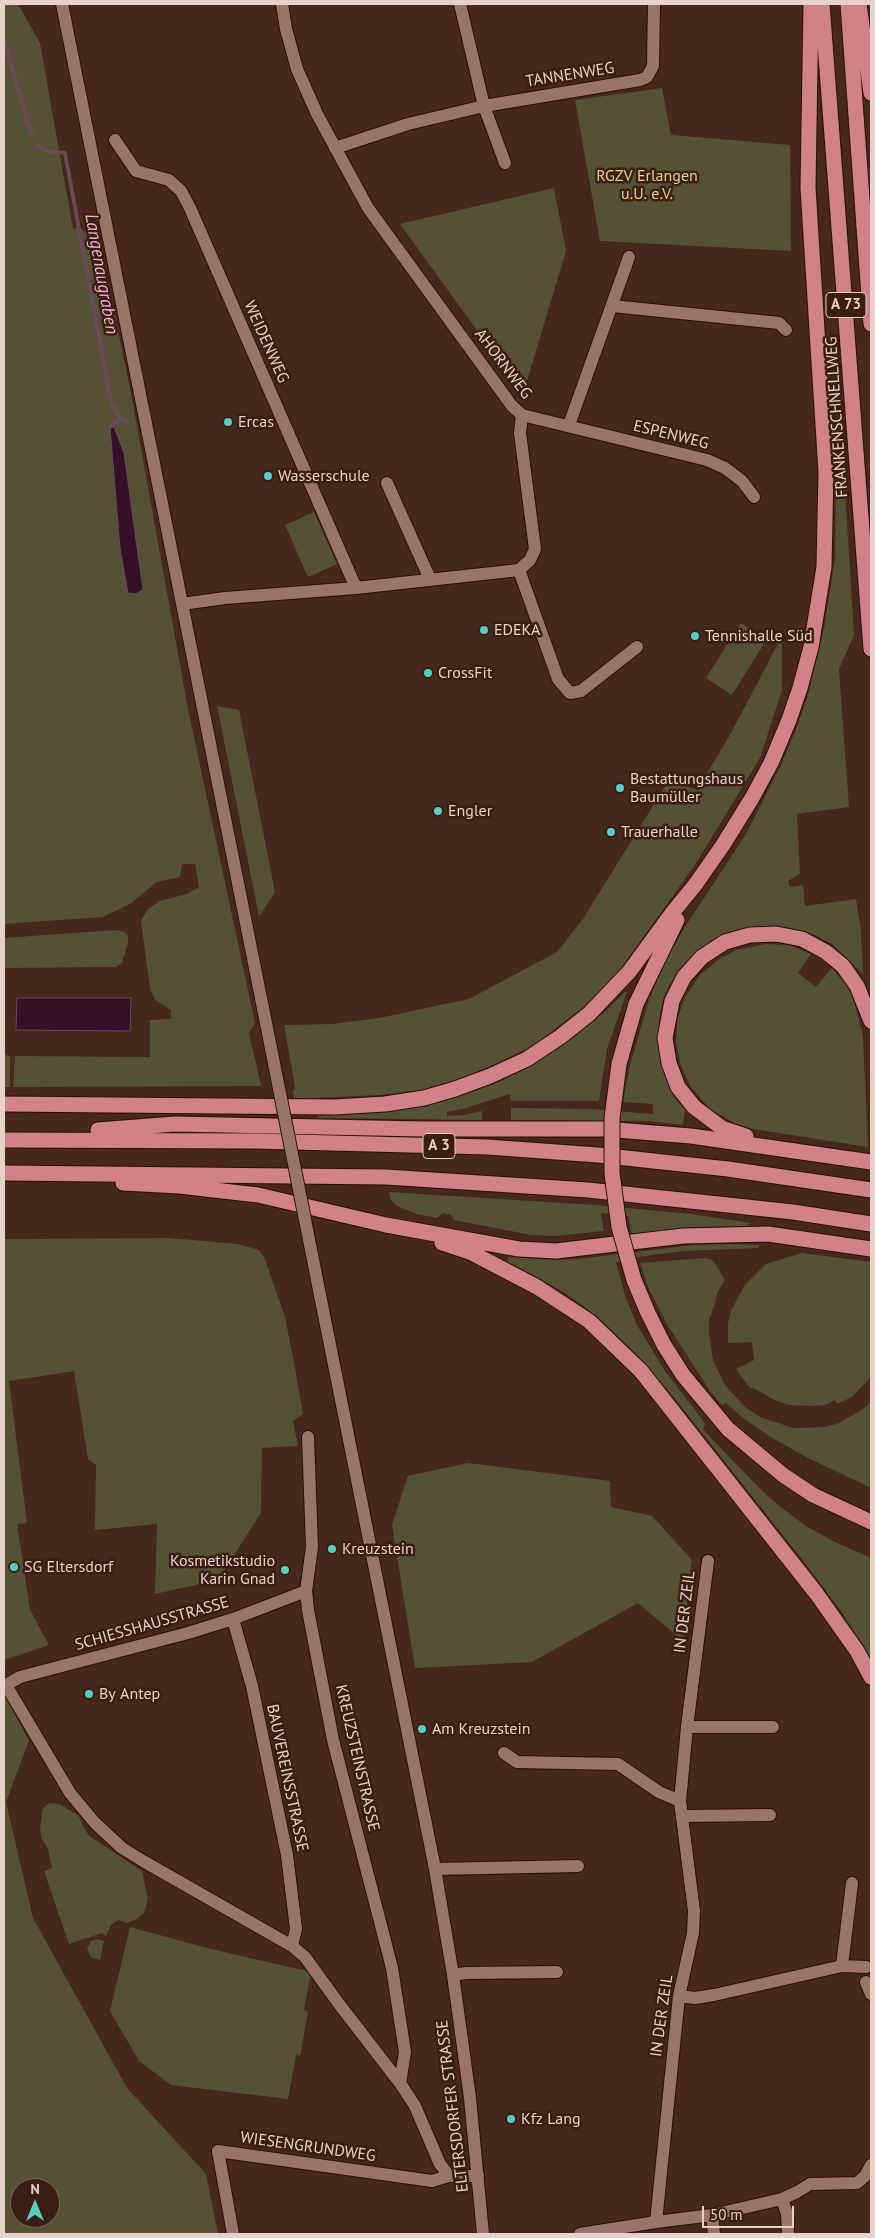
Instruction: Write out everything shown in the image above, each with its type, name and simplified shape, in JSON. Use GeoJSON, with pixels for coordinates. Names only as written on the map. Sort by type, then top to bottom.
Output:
{"type":"FeatureCollection","features":[{"type":"Feature","properties":{"kind":"highway"},"geometry":{"type":"LineString","coordinates":[[4,1104],[334,1107],[385,1104],[424,1098],[454,1089],[490,1076],[527,1058],[560,1037],[589,1014],[629,972],[673,912],[695,886],[752,798],[771,763],[789,720],[811,647],[824,567],[826,472],[808,188],[811,4]]}},
{"type":"Feature","properties":{"kind":"highway","name":"FRANKENSCHNELLWEG"},"geometry":{"type":"LineString","coordinates":[[822,4],[871,649]]}},
{"type":"Feature","properties":{"kind":"highway","name":"A 73"},"geometry":{"type":"LineString","coordinates":[[848,4],[871,324]]}},
{"type":"Feature","properties":{"kind":"highway"},"geometry":{"type":"LineString","coordinates":[[859,4],[871,93]]}},
{"type":"Feature","properties":{"kind":"highway"},"geometry":{"type":"LineString","coordinates":[[695,886],[647,978],[628,1029],[619,1064],[612,1118],[612,1173],[619,1227],[634,1280],[664,1345],[683,1375],[728,1429],[754,1454],[783,1475],[821,1499],[871,1522]]}},
{"type":"Feature","properties":{"kind":"highway"},"geometry":{"type":"LineString","coordinates":[[830,1155],[796,1144],[765,1140],[731,1132],[722,1128],[694,1107],[678,1087],[669,1063],[665,1038],[670,1007],[684,977],[697,962],[713,949],[738,938],[757,934],[776,934],[802,939],[834,958],[850,975],[857,986],[871,1021]]}},
{"type":"Feature","properties":{"kind":"highway"},"geometry":{"type":"LineString","coordinates":[[4,1130],[112,1130],[175,1124],[423,1129],[604,1129],[691,1136],[871,1162]]}},
{"type":"Feature","properties":{"kind":"highway","name":"A 3"},"geometry":{"type":"LineString","coordinates":[[4,1140],[254,1141],[487,1147],[616,1157],[728,1169],[871,1190]]}},
{"type":"Feature","properties":{"kind":"highway"},"geometry":{"type":"LineString","coordinates":[[21,1172],[71,1180],[179,1186],[258,1195],[386,1225],[519,1249],[556,1251],[674,1237],[729,1234],[768,1234],[871,1249]]}},
{"type":"Feature","properties":{"kind":"highway","name":"A 3"},"geometry":{"type":"LineString","coordinates":[[4,1173],[386,1177],[588,1190],[793,1212],[871,1224]]}},
{"type":"Feature","properties":{"kind":"highway"},"geometry":{"type":"LineString","coordinates":[[386,1225],[464,1250],[500,1267],[537,1287],[594,1326],[641,1371],[723,1474],[816,1593],[857,1651],[871,1677]]}},
{"type":"Feature","properties":{"kind":"street","name":"ELTERSDORFER STRASSE"},"geometry":{"type":"LineString","coordinates":[[62,4],[435,1869],[453,1975],[470,2098],[483,2234]]}},
{"type":"Feature","properties":{"kind":"street","name":"AHORNWEG"},"geometry":{"type":"LineString","coordinates":[[282,4],[286,29],[297,69],[317,114],[368,208],[512,406],[522,415],[520,433],[535,549],[530,560],[519,570]]}},
{"type":"Feature","properties":{"kind":"street"},"geometry":{"type":"LineString","coordinates":[[460,4],[484,106],[505,163]]}},
{"type":"Feature","properties":{"kind":"street","name":"TANNENWEG"},"geometry":{"type":"LineString","coordinates":[[335,148],[408,124],[484,106],[640,80],[647,77],[654,66],[654,4]]}},
{"type":"Feature","properties":{"kind":"street","name":"WEIDENWEG"},"geometry":{"type":"LineString","coordinates":[[115,140],[136,172],[169,180],[181,190],[356,588]]}},
{"type":"Feature","properties":{"kind":"street"},"geometry":{"type":"LineString","coordinates":[[569,425],[629,257]]}},
{"type":"Feature","properties":{"kind":"street"},"geometry":{"type":"LineString","coordinates":[[612,306],[779,323],[786,330]]}},
{"type":"Feature","properties":{"kind":"street","name":"ESPENWEG"},"geometry":{"type":"LineString","coordinates":[[522,415],[707,460],[725,468],[742,481],[754,497]]}},
{"type":"Feature","properties":{"kind":"street"},"geometry":{"type":"LineString","coordinates":[[387,483],[430,579]]}},
{"type":"Feature","properties":{"kind":"street"},"geometry":{"type":"LineString","coordinates":[[182,604],[225,598],[356,588],[519,570],[558,679],[570,693],[580,691],[637,647]]}},
{"type":"Feature","properties":{"kind":"street","name":"KREUZSTEINSTRASSE"},"geometry":{"type":"LineString","coordinates":[[308,1437],[312,1547],[306,1591],[333,1740],[392,1968],[405,2052],[400,2083]]}},
{"type":"Feature","properties":{"kind":"street","name":"IN DER ZEIL"},"geometry":{"type":"LineString","coordinates":[[656,2222],[679,1996],[693,1933],[694,1910],[680,1801],[687,1727],[708,1561]]}},
{"type":"Feature","properties":{"kind":"street","name":"SCHIESSHAUSSTRASSE"},"geometry":{"type":"LineString","coordinates":[[292,1946],[122,1848],[94,1823],[70,1793],[6,1684],[20,1677],[136,1648],[234,1619],[306,1591]]}},
{"type":"Feature","properties":{"kind":"street","name":"BAUVEREINSSTRASSE"},"geometry":{"type":"LineString","coordinates":[[234,1619],[252,1686],[287,1855],[296,1929],[292,1946]]}},
{"type":"Feature","properties":{"kind":"street"},"geometry":{"type":"LineString","coordinates":[[687,1727],[773,1727]]}},
{"type":"Feature","properties":{"kind":"street"},"geometry":{"type":"LineString","coordinates":[[504,1754],[517,1762],[618,1764],[659,1792],[680,1801]]}},
{"type":"Feature","properties":{"kind":"street"},"geometry":{"type":"LineString","coordinates":[[683,1816],[770,1816]]}},
{"type":"Feature","properties":{"kind":"street"},"geometry":{"type":"LineString","coordinates":[[435,1869],[578,1866]]}},
{"type":"Feature","properties":{"kind":"street"},"geometry":{"type":"LineString","coordinates":[[842,1966],[852,1882]]}},
{"type":"Feature","properties":{"kind":"street"},"geometry":{"type":"LineString","coordinates":[[292,1946],[311,1964],[338,2004],[400,2083],[415,2106],[440,2164],[449,2176]]}},
{"type":"Feature","properties":{"kind":"street"},"geometry":{"type":"LineString","coordinates":[[679,1996],[695,1998],[714,1995],[842,1966],[866,1967]]}},
{"type":"Feature","properties":{"kind":"street"},"geometry":{"type":"LineString","coordinates":[[453,1975],[466,1973],[557,1972]]}},
{"type":"Feature","properties":{"kind":"street","name":"WIESENGRUNDWEG"},"geometry":{"type":"LineString","coordinates":[[233,2234],[218,2151],[432,2181],[449,2176],[478,2176]]}},
{"type":"Feature","properties":{"kind":"street"},"geometry":{"type":"LineString","coordinates":[[580,2234],[656,2222],[712,2216],[782,2198],[810,2184],[857,2183],[865,2176],[871,2165]]}},
{"type":"Feature","properties":{"kind":"street"},"geometry":{"type":"LineString","coordinates":[[782,2198],[787,2214],[788,2234]]}},
{"type":"Feature","properties":{"kind":"street"},"geometry":{"type":"LineString","coordinates":[[712,2216],[714,2234]]}},
{"type":"Feature","properties":{"kind":"green space"},"geometry":{"type":"Polygon","coordinates":[[[4,4],[18,4],[40,43],[73,229],[79,227],[94,239],[102,254],[131,393],[188,709],[255,1023],[249,1033],[261,1086],[13,1087],[15,1056],[150,1057],[150,1020],[171,1019],[171,1010],[155,1000],[150,989],[141,921],[147,910],[159,901],[187,894],[199,887],[195,864],[182,864],[180,877],[157,882],[130,904],[103,917],[4,924],[4,4]]]}},
{"type":"Feature","properties":{"kind":"green space","name":"RGZV Erlangen u.U. e.V."},"geometry":{"type":"Polygon","coordinates":[[[662,88],[671,135],[790,145],[791,251],[600,241],[575,100],[662,88]]]}},
{"type":"Feature","properties":{"kind":"green space"},"geometry":{"type":"Polygon","coordinates":[[[554,188],[566,251],[523,394],[400,224],[554,188]]]}},
{"type":"Feature","properties":{"kind":"green space"},"geometry":{"type":"Polygon","coordinates":[[[844,475],[854,635],[839,669],[849,807],[797,814],[800,874],[788,881],[790,887],[803,885],[805,906],[856,899],[861,931],[863,974],[832,944],[815,935],[794,929],[757,926],[723,935],[709,942],[686,963],[673,979],[664,996],[660,1014],[658,1031],[660,1061],[674,1097],[685,1110],[683,1125],[648,1121],[511,1120],[511,1108],[591,1109],[653,1114],[653,1104],[623,1102],[630,1065],[649,1000],[664,963],[683,930],[746,834],[780,767],[795,732],[807,699],[824,629],[835,559],[836,476],[844,475]]]}},
{"type":"Feature","properties":{"kind":"green space"},"geometry":{"type":"Polygon","coordinates":[[[314,512],[337,564],[308,577],[285,525],[314,512]]]}},
{"type":"Feature","properties":{"kind":"green space"},"geometry":{"type":"Polygon","coordinates":[[[741,623],[767,639],[732,695],[706,678],[741,623]]]}},
{"type":"Feature","properties":{"kind":"green space"},"geometry":{"type":"Polygon","coordinates":[[[782,636],[782,690],[760,758],[695,865],[611,982],[585,1006],[531,1047],[467,1077],[423,1090],[380,1095],[294,1099],[293,1092],[295,1087],[284,1025],[332,1024],[379,1018],[469,999],[557,952],[583,919],[669,780],[697,790],[731,733],[782,636]]]}},
{"type":"Feature","properties":{"kind":"green space"},"geometry":{"type":"Polygon","coordinates":[[[217,706],[239,710],[275,892],[259,917],[217,706]]]}},
{"type":"Feature","properties":{"kind":"green space"},"geometry":{"type":"Polygon","coordinates":[[[116,930],[124,932],[128,936],[128,943],[122,963],[116,967],[4,968],[4,938],[116,930]]]}},
{"type":"Feature","properties":{"kind":"green space"},"geometry":{"type":"Polygon","coordinates":[[[766,944],[789,945],[811,954],[798,973],[816,987],[832,968],[846,985],[854,1000],[863,1036],[868,1147],[741,1127],[710,1109],[690,1086],[680,1063],[676,1040],[678,1017],[685,997],[699,976],[719,959],[736,950],[766,944]]]}},
{"type":"Feature","properties":{"kind":"green space"},"geometry":{"type":"Polygon","coordinates":[[[627,992],[607,1049],[599,1101],[511,1101],[510,1094],[463,1109],[447,1112],[447,1116],[482,1111],[482,1120],[317,1118],[318,1116],[405,1109],[467,1094],[503,1080],[561,1047],[606,1011],[627,992]]]}},
{"type":"Feature","properties":{"kind":"green space"},"geometry":{"type":"Polygon","coordinates":[[[4,1055],[10,1056],[10,1087],[4,1087],[4,1055]]]}},
{"type":"Feature","properties":{"kind":"green space"},"geometry":{"type":"Polygon","coordinates":[[[389,1192],[595,1205],[691,1214],[751,1223],[747,1226],[696,1227],[632,1235],[628,1216],[601,1213],[604,1231],[554,1236],[531,1235],[454,1220],[451,1215],[443,1213],[437,1218],[417,1214],[397,1206],[390,1199],[389,1192]]]}},
{"type":"Feature","properties":{"kind":"green space"},"geometry":{"type":"Polygon","coordinates":[[[168,1238],[238,1244],[259,1250],[265,1259],[285,1317],[295,1368],[303,1414],[293,1421],[298,1446],[262,1448],[261,1513],[218,1580],[155,1594],[157,1524],[95,1530],[96,1465],[88,1459],[74,1371],[9,1381],[27,1523],[17,1524],[30,1610],[49,1645],[4,1660],[4,1239],[168,1238]]]}},
{"type":"Feature","properties":{"kind":"green space"},"geometry":{"type":"Polygon","coordinates":[[[694,1245],[760,1245],[758,1248],[684,1251],[616,1262],[625,1295],[637,1325],[665,1371],[705,1423],[703,1429],[713,1440],[763,1492],[806,1526],[833,1541],[871,1558],[871,1659],[841,1611],[805,1563],[672,1395],[633,1351],[599,1318],[582,1305],[562,1291],[507,1261],[509,1257],[555,1260],[577,1259],[694,1245]]]}},
{"type":"Feature","properties":{"kind":"green space"},"geometry":{"type":"Polygon","coordinates":[[[802,1253],[871,1262],[871,1377],[852,1397],[837,1404],[835,1400],[825,1405],[789,1405],[774,1400],[754,1388],[750,1388],[736,1369],[754,1360],[752,1342],[728,1343],[728,1323],[731,1311],[744,1286],[766,1264],[802,1253]]]}},
{"type":"Feature","properties":{"kind":"green space"},"geometry":{"type":"Polygon","coordinates":[[[705,1258],[712,1260],[725,1280],[718,1291],[709,1320],[709,1334],[713,1360],[725,1385],[745,1407],[760,1417],[793,1428],[825,1427],[839,1423],[871,1402],[871,1488],[804,1456],[769,1436],[743,1418],[726,1403],[722,1405],[710,1391],[668,1326],[648,1287],[640,1263],[705,1258]]]}},
{"type":"Feature","properties":{"kind":"green space"},"geometry":{"type":"Polygon","coordinates":[[[468,1463],[610,1481],[611,1507],[652,1516],[692,1560],[683,1641],[638,1603],[532,1662],[415,1668],[392,1525],[408,1476],[468,1463]]]}},
{"type":"Feature","properties":{"kind":"green space"},"geometry":{"type":"Polygon","coordinates":[[[4,1694],[29,1741],[6,1802],[33,1918],[127,2088],[206,2174],[218,2234],[4,2234],[4,1694]]]}},
{"type":"Feature","properties":{"kind":"green space"},"geometry":{"type":"Polygon","coordinates":[[[49,1803],[59,1804],[78,1815],[88,1835],[142,1871],[148,1899],[144,1913],[137,1919],[127,1923],[118,1920],[111,1925],[106,1936],[102,1933],[69,1944],[44,1871],[52,1868],[48,1849],[41,1837],[40,1827],[43,1808],[49,1803]]]}},
{"type":"Feature","properties":{"kind":"green space"},"geometry":{"type":"Polygon","coordinates":[[[130,1927],[211,1949],[311,1972],[304,2010],[308,2012],[300,2056],[296,2055],[288,2099],[171,2085],[139,2061],[110,2011],[130,1927]]]}},
{"type":"Feature","properties":{"kind":"green space"},"geometry":{"type":"Polygon","coordinates":[[[97,1939],[104,1941],[100,1960],[91,1957],[87,1949],[91,1941],[97,1939]]]}},
{"type":"Feature","properties":{"kind":"shaded area"},"geometry":{"type":"Polygon","coordinates":[[[110,427],[114,427],[124,453],[143,590],[136,594],[128,593],[120,549],[110,427]]]}},
{"type":"Feature","properties":{"kind":"shaded area"},"geometry":{"type":"Polygon","coordinates":[[[17,998],[131,998],[130,1031],[16,1030],[17,998]]]}},
{"type":"Feature","properties":{"kind":"waterway","name":"Langenaugraben"},"geometry":{"type":"LineString","coordinates":[[4,40],[32,136]]}},
{"type":"Feature","properties":{"kind":"waterway","name":"Langenaugraben"},"geometry":{"type":"LineString","coordinates":[[38,146],[47,151],[65,153],[111,402],[121,419],[127,421]]}},
{"type":"Feature","properties":{"kind":"waterway"},"geometry":{"type":"LineString","coordinates":[[110,427],[121,419]]}},
{"type":"Feature","properties":{"kind":"place","name":"Ercas"},"geometry":{"type":"Point","coordinates":[228,422]}},
{"type":"Feature","properties":{"kind":"place","name":"Wasserschule"},"geometry":{"type":"Point","coordinates":[268,476]}},
{"type":"Feature","properties":{"kind":"place","name":"EDEKA"},"geometry":{"type":"Point","coordinates":[484,630]}},
{"type":"Feature","properties":{"kind":"place","name":"Tennishalle Süd"},"geometry":{"type":"Point","coordinates":[695,636]}},
{"type":"Feature","properties":{"kind":"place","name":"CrossFit"},"geometry":{"type":"Point","coordinates":[428,673]}},
{"type":"Feature","properties":{"kind":"place","name":"Bestattungshaus Baumüller"},"geometry":{"type":"Point","coordinates":[620,788]}},
{"type":"Feature","properties":{"kind":"place","name":"Engler"},"geometry":{"type":"Point","coordinates":[438,811]}},
{"type":"Feature","properties":{"kind":"place","name":"Trauerhalle"},"geometry":{"type":"Point","coordinates":[611,832]}},
{"type":"Feature","properties":{"kind":"place","name":"Kreuzstein"},"geometry":{"type":"Point","coordinates":[332,1549]}},
{"type":"Feature","properties":{"kind":"place","name":"SG Eltersdorf"},"geometry":{"type":"Point","coordinates":[14,1567]}},
{"type":"Feature","properties":{"kind":"place","name":"Kosmetikstudio Karin Gnad"},"geometry":{"type":"Point","coordinates":[285,1570]}},
{"type":"Feature","properties":{"kind":"place","name":"By Antep"},"geometry":{"type":"Point","coordinates":[89,1694]}},
{"type":"Feature","properties":{"kind":"place","name":"Am Kreuzstein"},"geometry":{"type":"Point","coordinates":[422,1729]}},
{"type":"Feature","properties":{"kind":"place","name":"Kfz Lang"},"geometry":{"type":"Point","coordinates":[511,2119]}}]}
